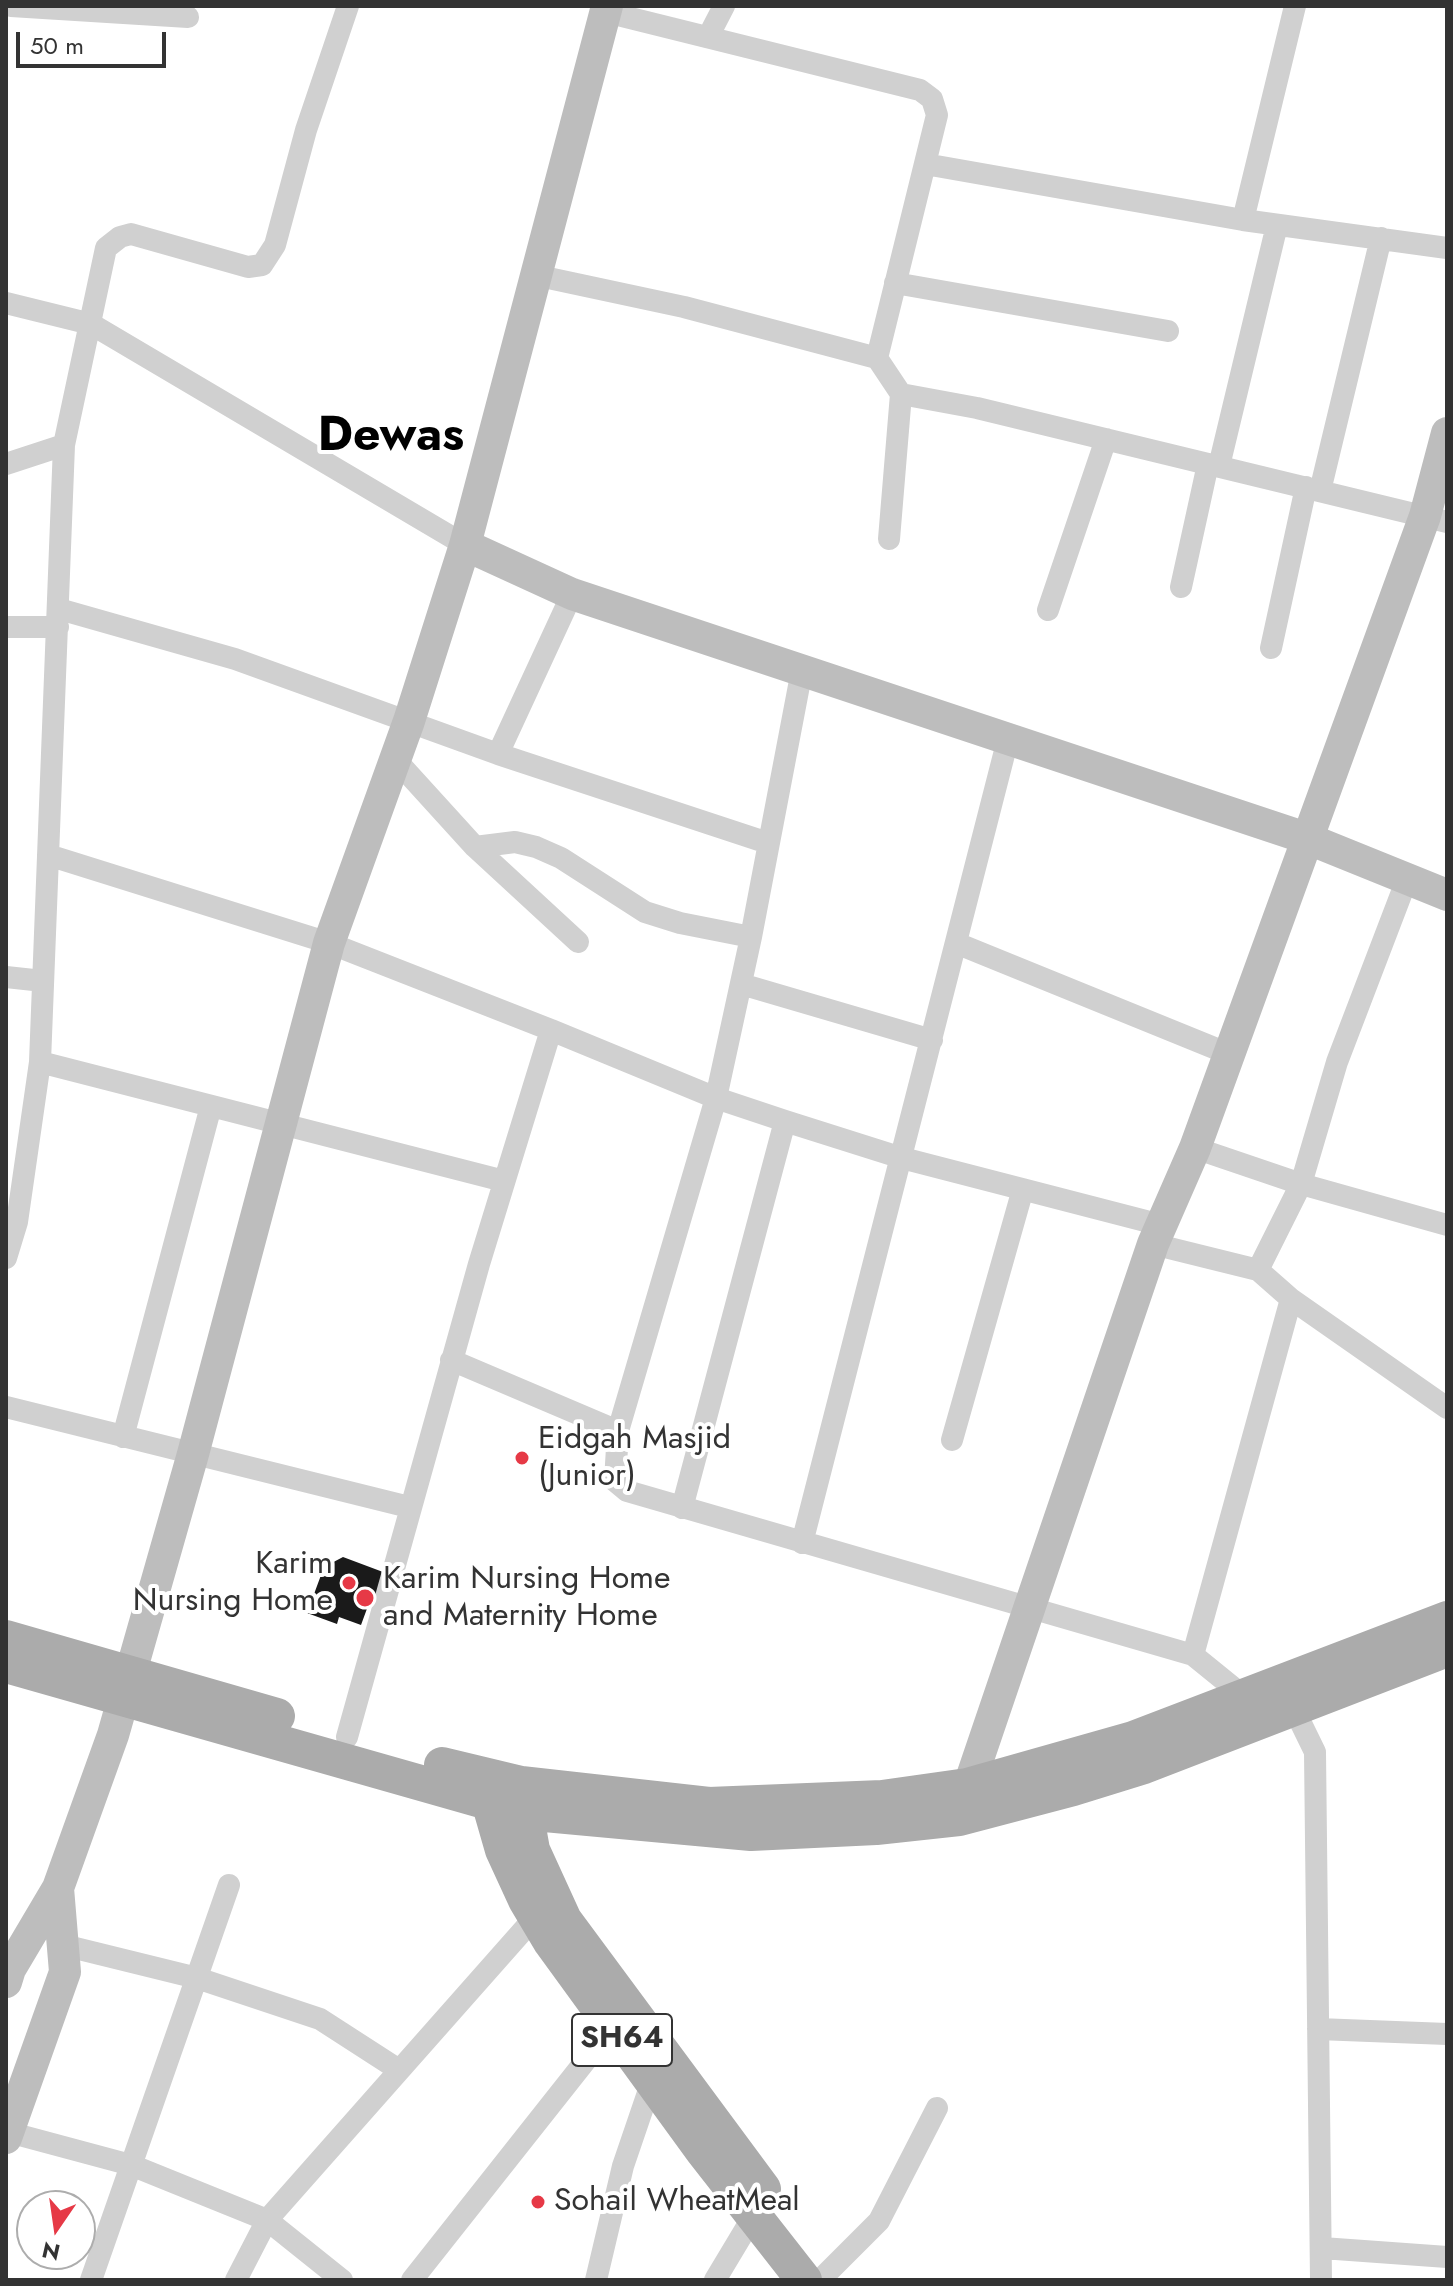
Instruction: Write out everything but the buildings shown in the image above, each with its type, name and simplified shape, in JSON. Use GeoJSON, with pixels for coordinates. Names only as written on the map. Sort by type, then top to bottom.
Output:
{"type":"FeatureCollection","features":[{"type":"Feature","properties":{"kind":"main road"},"geometry":{"type":"LineString","coordinates":[[6,1638],[127,1685],[486,1790],[751,1833],[876,1827],[963,1802],[1246,1698],[1447,1619]]}},
{"type":"Feature","properties":{"kind":"main road"},"geometry":{"type":"LineString","coordinates":[[963,1802],[1144,1766],[1447,1649]]}},
{"type":"Feature","properties":{"kind":"main road"},"geometry":{"type":"LineString","coordinates":[[6,1665],[127,1685],[347,1737],[486,1790]]}},
{"type":"Feature","properties":{"kind":"main road","name":"SH64"},"geometry":{"type":"LineString","coordinates":[[486,1790],[503,1850],[535,1917],[652,2081],[754,2215],[820,2279]]}},
{"type":"Feature","properties":{"kind":"main road","name":"SH64"},"geometry":{"type":"LineString","coordinates":[[522,1798],[532,1850],[564,1920],[820,2279]]}},
{"type":"Feature","properties":{"kind":"street"},"geometry":{"type":"LineString","coordinates":[[11,6],[188,17]]}},
{"type":"Feature","properties":{"kind":"street"},"geometry":{"type":"LineString","coordinates":[[6,1258],[17,1222],[40,1062],[64,445],[106,248],[120,237],[131,234],[248,267],[262,265],[275,245],[306,130],[348,6]]}},
{"type":"Feature","properties":{"kind":"street"},"geometry":{"type":"LineString","coordinates":[[708,37],[724,6]]}},
{"type":"Feature","properties":{"kind":"street"},"geometry":{"type":"LineString","coordinates":[[1243,220],[1295,6]]}},
{"type":"Feature","properties":{"kind":"street"},"geometry":{"type":"LineString","coordinates":[[6,1982],[10,1969],[58,1888],[127,1685],[193,1454],[329,943],[409,721],[465,545],[539,276],[607,9],[920,90],[932,99],[937,115],[877,358]]}},
{"type":"Feature","properties":{"kind":"street"},"geometry":{"type":"LineString","coordinates":[[925,164],[1243,220],[1447,248]]}},
{"type":"Feature","properties":{"kind":"street"},"geometry":{"type":"LineString","coordinates":[[1181,587],[1277,225]]}},
{"type":"Feature","properties":{"kind":"street"},"geometry":{"type":"LineString","coordinates":[[1271,648],[1381,238]]}},
{"type":"Feature","properties":{"kind":"street"},"geometry":{"type":"LineString","coordinates":[[539,276],[684,307],[877,358],[901,394],[889,539]]}},
{"type":"Feature","properties":{"kind":"street"},"geometry":{"type":"LineString","coordinates":[[895,283],[1168,331]]}},
{"type":"Feature","properties":{"kind":"street"},"geometry":{"type":"LineString","coordinates":[[6,303],[91,324],[465,545],[572,594],[1306,838],[1447,895]]}},
{"type":"Feature","properties":{"kind":"street"},"geometry":{"type":"LineString","coordinates":[[901,394],[977,408],[1436,519]]}},
{"type":"Feature","properties":{"kind":"street"},"geometry":{"type":"LineString","coordinates":[[963,1802],[1032,1608],[1157,1235],[1195,1148],[1306,838],[1436,519],[1447,433]]}},
{"type":"Feature","properties":{"kind":"street"},"geometry":{"type":"LineString","coordinates":[[1048,610],[1106,439]]}},
{"type":"Feature","properties":{"kind":"street"},"geometry":{"type":"LineString","coordinates":[[6,464],[64,445]]}},
{"type":"Feature","properties":{"kind":"street"},"geometry":{"type":"LineString","coordinates":[[498,754],[572,594]]}},
{"type":"Feature","properties":{"kind":"street"},"geometry":{"type":"LineString","coordinates":[[6,627],[59,618],[235,659],[498,754],[768,843]]}},
{"type":"Feature","properties":{"kind":"street"},"geometry":{"type":"LineString","coordinates":[[802,670],[751,937],[716,1098],[618,1431],[615,1481],[627,1491],[682,1508],[1193,1655],[1246,1698]]}},
{"type":"Feature","properties":{"kind":"street"},"geometry":{"type":"LineString","coordinates":[[802,1543],[1008,739]]}},
{"type":"Feature","properties":{"kind":"street"},"geometry":{"type":"LineString","coordinates":[[395,759],[475,847],[578,942]]}},
{"type":"Feature","properties":{"kind":"street"},"geometry":{"type":"LineString","coordinates":[[475,847],[515,842],[536,847],[561,858],[645,912],[751,937]]}},
{"type":"Feature","properties":{"kind":"street"},"geometry":{"type":"LineString","coordinates":[[48,855],[329,943],[716,1098],[902,1158],[1023,1189],[1258,1270],[1291,1299],[1447,1408]]}},
{"type":"Feature","properties":{"kind":"street"},"geometry":{"type":"LineString","coordinates":[[1258,1270],[1301,1184],[1337,1062],[1407,879]]}},
{"type":"Feature","properties":{"kind":"street"},"geometry":{"type":"LineString","coordinates":[[956,943],[1229,1054]]}},
{"type":"Feature","properties":{"kind":"street"},"geometry":{"type":"LineString","coordinates":[[6,977],[43,981]]}},
{"type":"Feature","properties":{"kind":"street"},"geometry":{"type":"LineString","coordinates":[[741,984],[932,1040]]}},
{"type":"Feature","properties":{"kind":"street"},"geometry":{"type":"LineString","coordinates":[[347,1737],[451,1360],[551,1030]]}},
{"type":"Feature","properties":{"kind":"street"},"geometry":{"type":"LineString","coordinates":[[40,1062],[504,1181]]}},
{"type":"Feature","properties":{"kind":"street"},"geometry":{"type":"LineString","coordinates":[[123,1437],[211,1106]]}},
{"type":"Feature","properties":{"kind":"street"},"geometry":{"type":"LineString","coordinates":[[682,1508],[785,1121]]}},
{"type":"Feature","properties":{"kind":"street"},"geometry":{"type":"LineString","coordinates":[[1195,1148],[1301,1184],[1447,1225]]}},
{"type":"Feature","properties":{"kind":"street"},"geometry":{"type":"LineString","coordinates":[[952,1440],[1023,1189]]}},
{"type":"Feature","properties":{"kind":"street"},"geometry":{"type":"LineString","coordinates":[[1193,1655],[1291,1299]]}},
{"type":"Feature","properties":{"kind":"street"},"geometry":{"type":"LineString","coordinates":[[451,1360],[618,1431]]}},
{"type":"Feature","properties":{"kind":"street"},"geometry":{"type":"LineString","coordinates":[[6,1407],[409,1507]]}},
{"type":"Feature","properties":{"kind":"street"},"geometry":{"type":"LineString","coordinates":[[1294,1709],[1315,1752],[1321,2280]]}},
{"type":"Feature","properties":{"kind":"street"},"geometry":{"type":"LineString","coordinates":[[91,2280],[229,1885]]}},
{"type":"Feature","properties":{"kind":"street"},"geometry":{"type":"LineString","coordinates":[[58,1888],[65,1972],[7,2135],[131,2165],[267,2220],[342,2280]]}},
{"type":"Feature","properties":{"kind":"street"},"geometry":{"type":"LineString","coordinates":[[236,2280],[267,2220],[535,1917]]}},
{"type":"Feature","properties":{"kind":"street"},"geometry":{"type":"LineString","coordinates":[[63,1945],[197,1978],[320,2019],[399,2070]]}},
{"type":"Feature","properties":{"kind":"street"},"geometry":{"type":"LineString","coordinates":[[412,2280],[613,2026]]}},
{"type":"Feature","properties":{"kind":"street"},"geometry":{"type":"LineString","coordinates":[[1318,2029],[1447,2034]]}},
{"type":"Feature","properties":{"kind":"street"},"geometry":{"type":"LineString","coordinates":[[596,2280],[623,2166],[652,2081]]}},
{"type":"Feature","properties":{"kind":"street"},"geometry":{"type":"LineString","coordinates":[[820,2279],[879,2221],[937,2108]]}},
{"type":"Feature","properties":{"kind":"street"},"geometry":{"type":"LineString","coordinates":[[715,2280],[754,2215]]}},
{"type":"Feature","properties":{"kind":"street"},"geometry":{"type":"LineString","coordinates":[[1322,2248],[1447,2257]]}},
{"type":"Feature","properties":{"kind":"place","name":"Eidgah Masjid (Junior)"},"geometry":{"type":"Point","coordinates":[522,1458]}},
{"type":"Feature","properties":{"kind":"place","name":"Karim Nursing Home"},"geometry":{"type":"Point","coordinates":[349,1583]}},
{"type":"Feature","properties":{"kind":"place","name":"Karim Nursing Home and Maternity Home"},"geometry":{"type":"Point","coordinates":[365,1598]}},
{"type":"Feature","properties":{"kind":"place","name":"Sohail WheatMeal"},"geometry":{"type":"Point","coordinates":[538,2202]}},
{"type":"Feature","properties":{"kind":"district","name":"Dewas"},"geometry":{"type":"Point","coordinates":[391,438]}}]}
